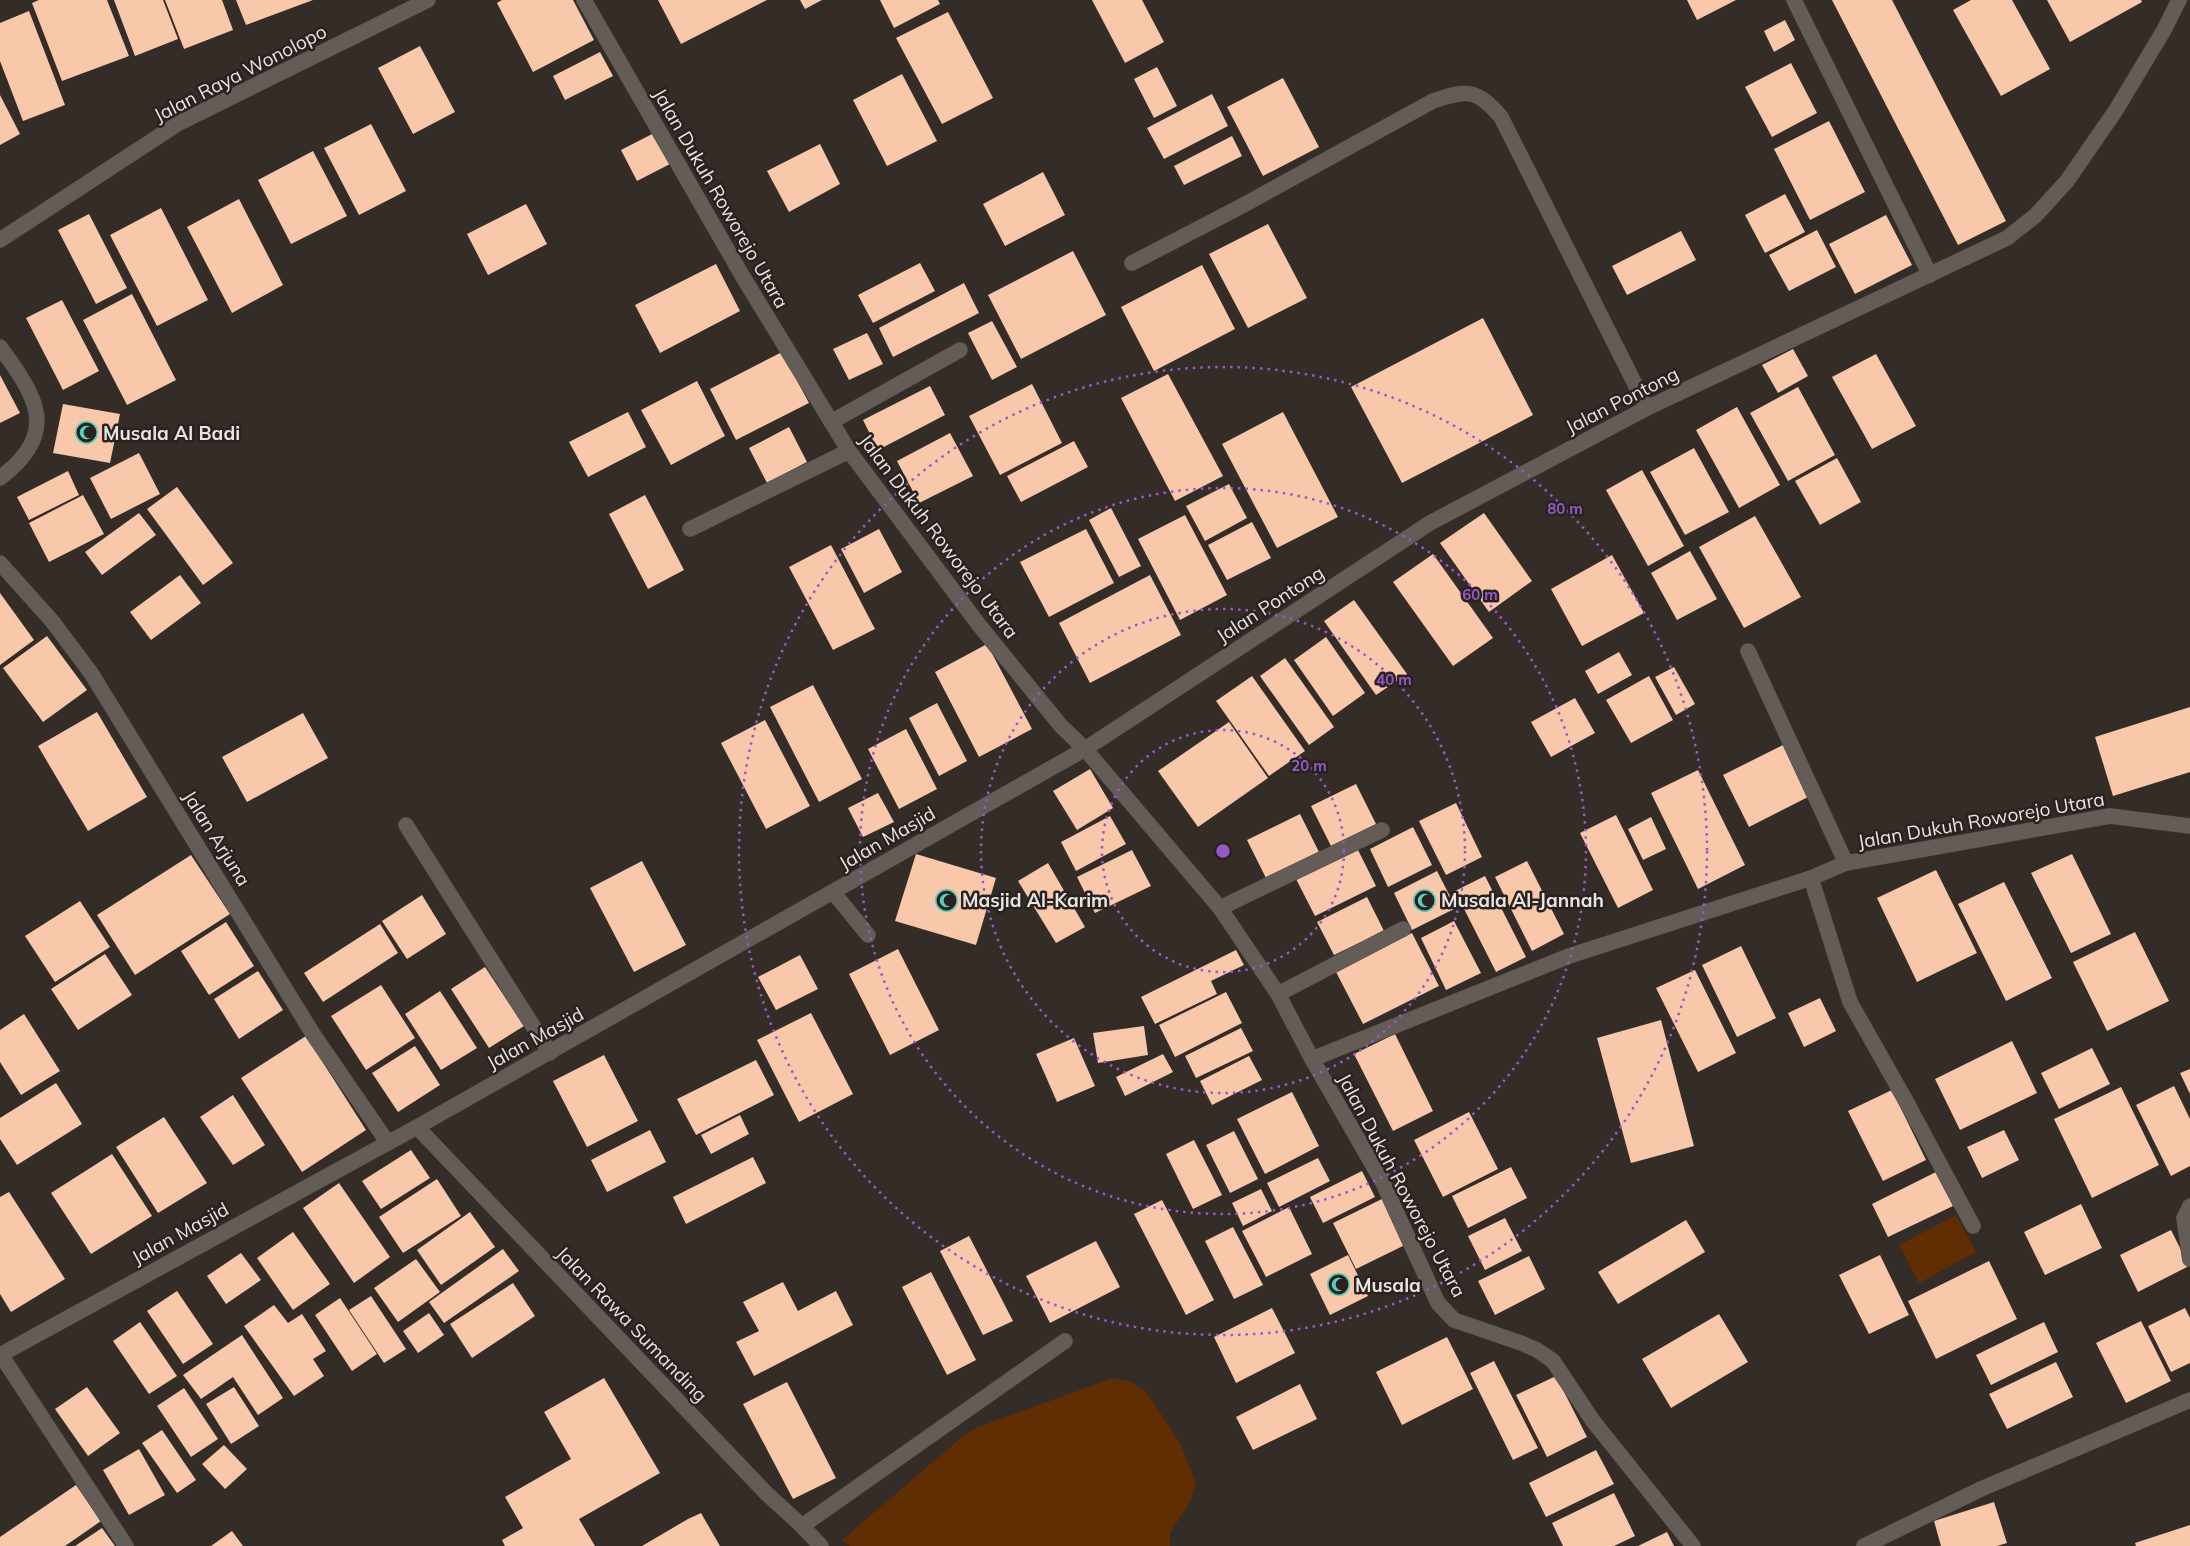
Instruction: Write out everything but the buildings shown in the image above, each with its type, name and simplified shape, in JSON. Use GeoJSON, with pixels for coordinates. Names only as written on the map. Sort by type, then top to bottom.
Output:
{"type":"FeatureCollection","features":[{"type":"Feature","properties":{"kind":"street","name":"Jalan Raya Wonolopo"},"geometry":{"type":"LineString","coordinates":[[0,240],[179,123],[428,0]]}},
{"type":"Feature","properties":{"kind":"street","name":"Jalan Dukuh Roworejo Utara"},"geometry":{"type":"LineString","coordinates":[[584,0],[744,278],[849,450],[979,625],[1061,726],[1085,749],[1220,908],[1278,994],[1382,1184],[1438,1303],[1454,1320],[1521,1343],[1537,1350],[1553,1361],[1593,1421],[1693,1546]]}},
{"type":"Feature","properties":{"kind":"street"},"geometry":{"type":"LineString","coordinates":[[1794,0],[1930,275]]}},
{"type":"Feature","properties":{"kind":"street","name":"Jalan Pontong"},"geometry":{"type":"LineString","coordinates":[[1085,749],[1430,523],[1647,408],[2007,238],[2035,216],[2067,181],[2121,102],[2164,30],[2179,0]]}},
{"type":"Feature","properties":{"kind":"street"},"geometry":{"type":"LineString","coordinates":[[1132,263],[1238,208],[1433,101],[1452,94],[1471,93],[1487,100],[1501,117],[1647,408]]}},
{"type":"Feature","properties":{"kind":"street"},"geometry":{"type":"LineString","coordinates":[[0,346],[35,400],[38,420],[36,434],[26,454],[16,466],[0,478]]}},
{"type":"Feature","properties":{"kind":"street"},"geometry":{"type":"LineString","coordinates":[[831,422],[960,350]]}},
{"type":"Feature","properties":{"kind":"street"},"geometry":{"type":"LineString","coordinates":[[690,530],[849,450]]}},
{"type":"Feature","properties":{"kind":"street","name":"Jalan Arjuna"},"geometry":{"type":"LineString","coordinates":[[0,564],[52,621],[91,673],[313,1034],[388,1143]]}},
{"type":"Feature","properties":{"kind":"street"},"geometry":{"type":"LineString","coordinates":[[1748,651],[1846,863]]}},
{"type":"Feature","properties":{"kind":"street","name":"Jalan Masjid"},"geometry":{"type":"LineString","coordinates":[[0,1355],[550,1053],[1085,749]]}},
{"type":"Feature","properties":{"kind":"street","name":"Jalan Dukuh Roworejo Utara"},"geometry":{"type":"LineString","coordinates":[[1312,1059],[1569,956],[1811,878],[1846,863],[2110,816],[2190,826]]}},
{"type":"Feature","properties":{"kind":"street"},"geometry":{"type":"LineString","coordinates":[[406,825],[550,1053]]}},
{"type":"Feature","properties":{"kind":"street"},"geometry":{"type":"LineString","coordinates":[[1220,908],[1382,830]]}},
{"type":"Feature","properties":{"kind":"street"},"geometry":{"type":"LineString","coordinates":[[1811,878],[1850,1002],[1973,1226]]}},
{"type":"Feature","properties":{"kind":"street"},"geometry":{"type":"LineString","coordinates":[[833,892],[868,935]]}},
{"type":"Feature","properties":{"kind":"street"},"geometry":{"type":"LineString","coordinates":[[1278,994],[1403,929]]}},
{"type":"Feature","properties":{"kind":"street","name":"Jalan Rawa Sumanding"},"geometry":{"type":"LineString","coordinates":[[417,1127],[767,1494],[821,1546]]}},
{"type":"Feature","properties":{"kind":"street"},"geometry":{"type":"LineString","coordinates":[[2190,1206],[2184,1218],[2190,1259]]}},
{"type":"Feature","properties":{"kind":"street"},"geometry":{"type":"LineString","coordinates":[[802,1526],[1066,1341]]}},
{"type":"Feature","properties":{"kind":"street"},"geometry":{"type":"LineString","coordinates":[[0,1355],[126,1546]]}},
{"type":"Feature","properties":{"kind":"street"},"geometry":{"type":"LineString","coordinates":[[1864,1546],[1981,1489],[2190,1400]]}},
{"type":"Feature","properties":{"kind":"shaded area"},"geometry":{"type":"Polygon","coordinates":[[[1956,1215],[1976,1252],[1919,1283],[1899,1245],[1956,1215]]]}},
{"type":"Feature","properties":{"kind":"shaded area"},"geometry":{"type":"Polygon","coordinates":[[[1113,1378],[1132,1382],[1148,1394],[1180,1443],[1196,1482],[1191,1501],[1170,1533],[1170,1546],[850,1546],[842,1540],[963,1436],[978,1427],[1113,1378]]]}},
{"type":"Feature","properties":{"kind":"place","name":"Musala Al Badi"},"geometry":{"type":"Point","coordinates":[87,433]}},
{"type":"Feature","properties":{"kind":"place","name":"Masjid Al-Karim"},"geometry":{"type":"Point","coordinates":[946,900]}},
{"type":"Feature","properties":{"kind":"place","name":"Musala Al-Jannah"},"geometry":{"type":"Point","coordinates":[1425,900]}},
{"type":"Feature","properties":{"kind":"place","name":"Musala"},"geometry":{"type":"Point","coordinates":[1339,1285]}}]}
